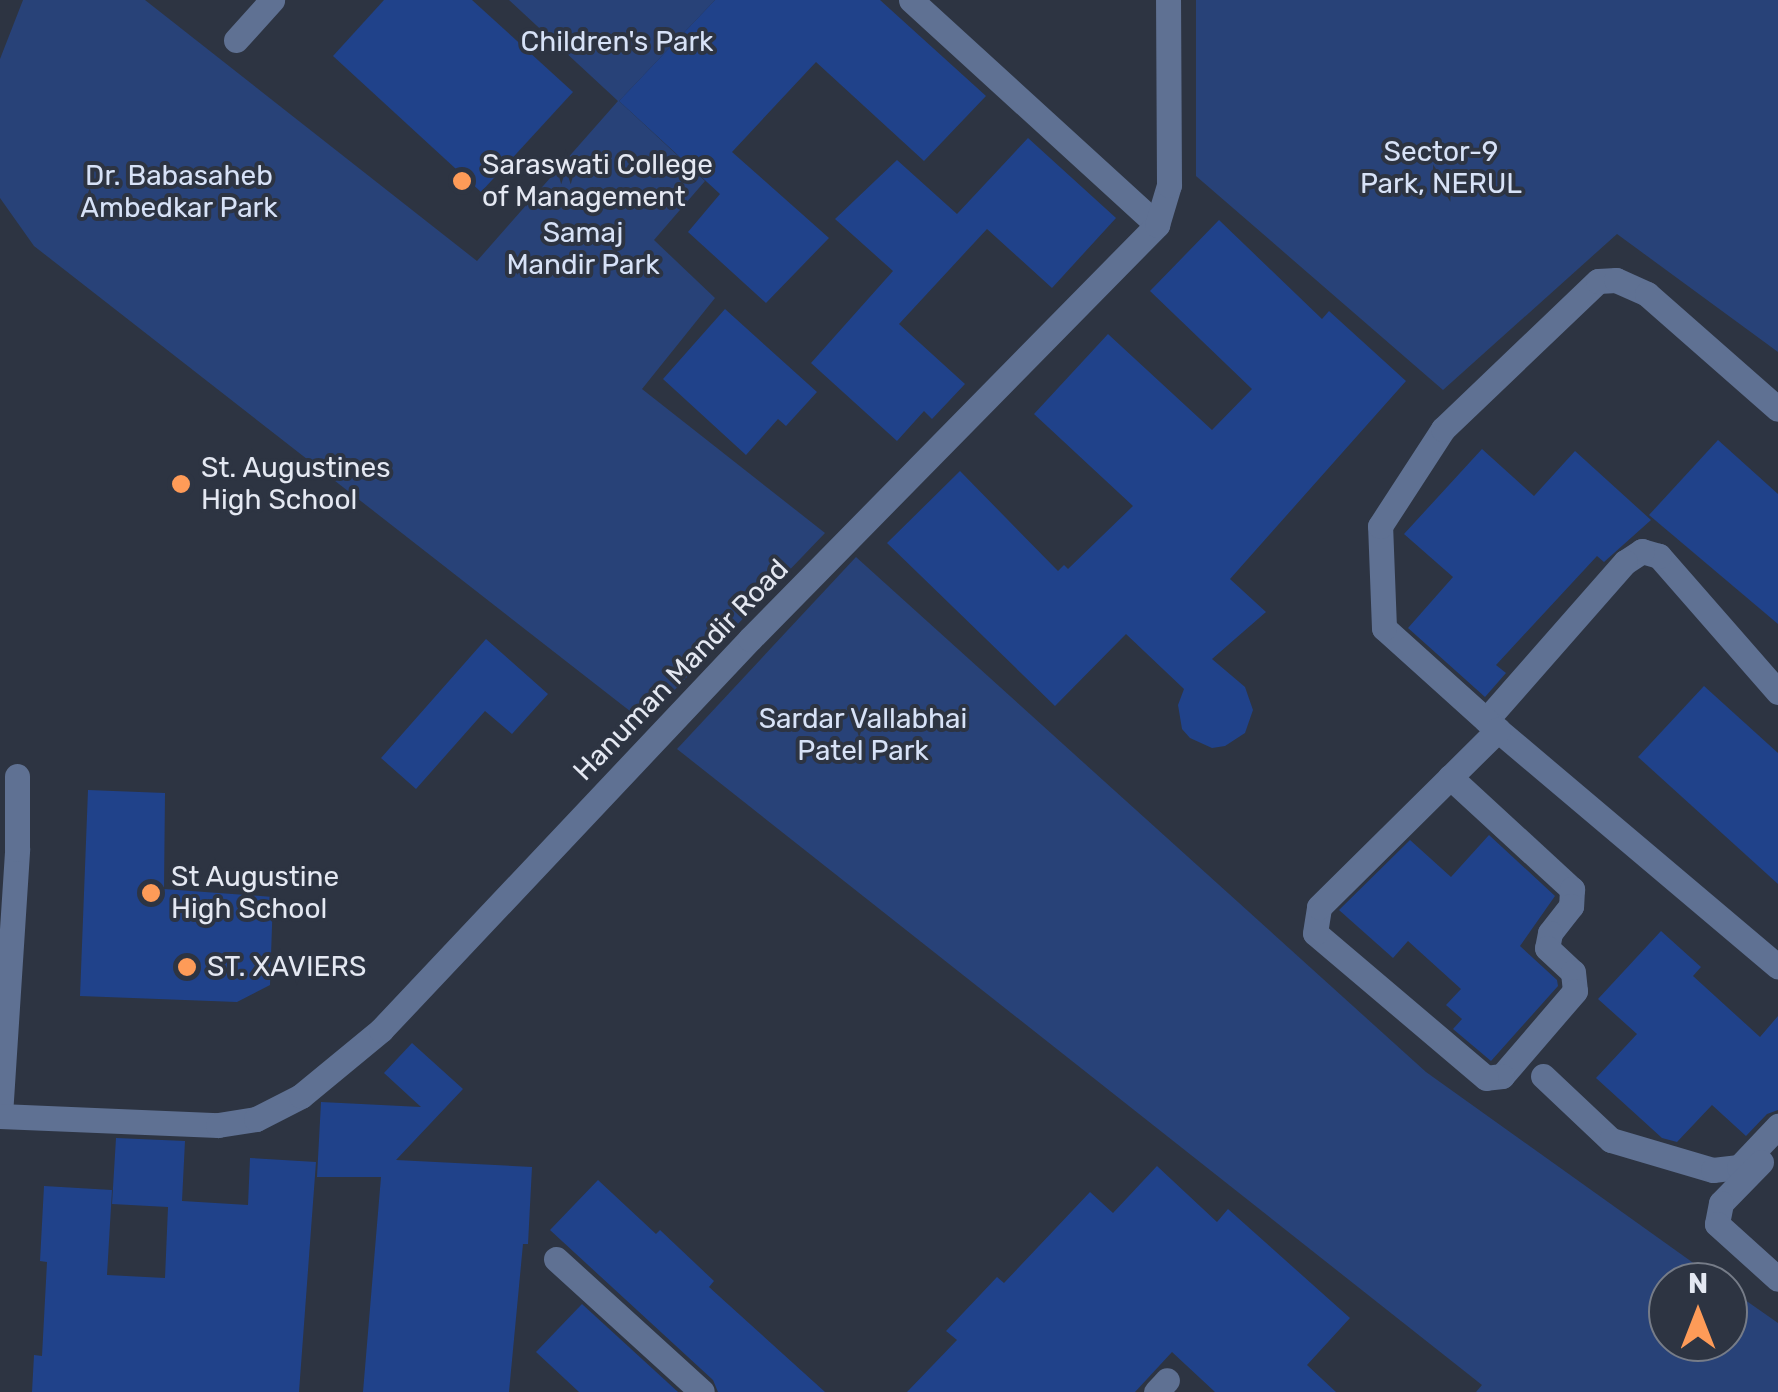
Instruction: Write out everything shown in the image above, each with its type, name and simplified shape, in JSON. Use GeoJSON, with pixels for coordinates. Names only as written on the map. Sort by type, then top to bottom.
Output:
{"type":"FeatureCollection","features":[{"type":"Feature","properties":{"kind":"street"},"geometry":{"type":"LineString","coordinates":[[236,40],[272,0]]}},
{"type":"Feature","properties":{"kind":"street"},"geometry":{"type":"LineString","coordinates":[[911,0],[1157,225],[1169,184],[1168,0]]}},
{"type":"Feature","properties":{"kind":"street","name":"Hanuman Mandir Road"},"geometry":{"type":"LineString","coordinates":[[0,1116],[218,1125],[256,1119],[301,1096],[381,1030],[750,639],[1157,225]]}},
{"type":"Feature","properties":{"kind":"street"},"geometry":{"type":"LineString","coordinates":[[1778,409],[1647,294],[1616,280],[1598,282],[1443,429],[1380,526],[1384,628],[1492,725],[1778,967]]}},
{"type":"Feature","properties":{"kind":"street"},"geometry":{"type":"LineString","coordinates":[[1450,777],[1572,889],[1571,906],[1550,933],[1547,948],[1573,972],[1575,991],[1502,1076],[1486,1078],[1315,933],[1319,907],[1450,777],[1624,562],[1642,551],[1659,556],[1778,692]]}},
{"type":"Feature","properties":{"kind":"street"},"geometry":{"type":"LineString","coordinates":[[0,1116],[17,849],[17,776]]}},
{"type":"Feature","properties":{"kind":"street"},"geometry":{"type":"LineString","coordinates":[[1543,1076],[1610,1140],[1713,1170],[1739,1167],[1778,1126]]}},
{"type":"Feature","properties":{"kind":"street"},"geometry":{"type":"LineString","coordinates":[[1778,1144],[1721,1203],[1716,1224],[1778,1278]]}},
{"type":"Feature","properties":{"kind":"street"},"geometry":{"type":"LineString","coordinates":[[556,1259],[702,1392]]}},
{"type":"Feature","properties":{"kind":"green space","name":"Dr. Babasaheb Ambedkar Park"},"geometry":{"type":"Polygon","coordinates":[[[23,0],[145,0],[477,261],[618,101],[509,0],[715,0],[619,101],[705,181],[654,240],[715,298],[642,389],[825,533],[644,722],[34,246],[0,198],[0,59],[23,0]]]}},
{"type":"Feature","properties":{"kind":"green space","name":"Sector-9 Park, NERUL"},"geometry":{"type":"Polygon","coordinates":[[[1196,0],[1778,0],[1778,352],[1617,234],[1443,390],[1196,176],[1196,0]]]}},
{"type":"Feature","properties":{"kind":"green space","name":"Sardar Vallabhai Patel Park"},"geometry":{"type":"Polygon","coordinates":[[[856,557],[1426,1072],[1692,1262],[1648,1262],[1648,1362],[1748,1362],[1748,1302],[1778,1323],[1778,1392],[1476,1392],[1482,1385],[677,749],[856,557]]]}},
{"type":"Feature","properties":{"kind":"building"},"geometry":{"type":"Polygon","coordinates":[[[384,0],[472,0],[573,92],[481,192],[333,56],[384,0]]]}},
{"type":"Feature","properties":{"kind":"building"},"geometry":{"type":"Polygon","coordinates":[[[715,0],[880,0],[986,96],[924,161],[816,62],[732,152],[829,238],[766,303],[688,232],[720,194],[619,101],[715,0]]]}},
{"type":"Feature","properties":{"kind":"building"},"geometry":{"type":"Polygon","coordinates":[[[1028,138],[1116,218],[1052,288],[987,229],[899,324],[965,384],[932,419],[924,411],[897,441],[811,363],[893,271],[835,219],[897,160],[957,214],[1028,138]]]}},
{"type":"Feature","properties":{"kind":"building"},"geometry":{"type":"Polygon","coordinates":[[[1219,220],[1322,319],[1329,311],[1406,381],[1230,579],[1266,612],[1212,659],[1245,687],[1253,710],[1245,733],[1225,746],[1212,748],[1190,738],[1182,729],[1178,705],[1184,689],[1126,634],[1055,706],[887,543],[960,471],[1058,571],[1064,565],[1068,569],[1133,506],[1034,414],[1108,334],[1212,430],[1252,389],[1150,291],[1219,220]]]}},
{"type":"Feature","properties":{"kind":"building"},"geometry":{"type":"Polygon","coordinates":[[[725,309],[817,392],[786,426],[778,419],[746,455],[663,379],[725,309]]]}},
{"type":"Feature","properties":{"kind":"building"},"geometry":{"type":"Polygon","coordinates":[[[1718,440],[1778,494],[1778,624],[1649,515],[1718,440]]]}},
{"type":"Feature","properties":{"kind":"building"},"geometry":{"type":"Polygon","coordinates":[[[1482,449],[1534,496],[1575,451],[1651,520],[1604,562],[1597,556],[1496,665],[1506,673],[1485,697],[1408,628],[1453,577],[1404,534],[1482,449]]]}},
{"type":"Feature","properties":{"kind":"building"},"geometry":{"type":"Polygon","coordinates":[[[486,639],[548,694],[512,734],[485,711],[416,789],[381,758],[486,639]]]}},
{"type":"Feature","properties":{"kind":"building"},"geometry":{"type":"Polygon","coordinates":[[[1704,686],[1778,753],[1778,884],[1638,757],[1704,686]]]}},
{"type":"Feature","properties":{"kind":"building","name":"St Augustine High School"},"geometry":{"type":"Polygon","coordinates":[[[88,790],[165,793],[164,889],[273,897],[270,985],[237,1002],[80,996],[88,790]]]}},
{"type":"Feature","properties":{"kind":"building"},"geometry":{"type":"Polygon","coordinates":[[[1489,835],[1555,896],[1520,946],[1557,980],[1558,986],[1491,1061],[1453,1029],[1462,1019],[1446,1005],[1461,989],[1408,941],[1393,958],[1339,910],[1410,840],[1451,877],[1489,835]]]}},
{"type":"Feature","properties":{"kind":"building"},"geometry":{"type":"Polygon","coordinates":[[[1661,931],[1701,967],[1693,976],[1760,1037],[1778,1016],[1778,1110],[1767,1114],[1746,1136],[1712,1105],[1677,1142],[1662,1138],[1596,1078],[1637,1034],[1598,999],[1661,931]]]}},
{"type":"Feature","properties":{"kind":"building"},"geometry":{"type":"Polygon","coordinates":[[[412,1043],[463,1089],[396,1160],[532,1167],[528,1244],[523,1244],[509,1392],[363,1392],[381,1177],[317,1177],[321,1102],[421,1107],[384,1073],[412,1043]]]}},
{"type":"Feature","properties":{"kind":"building"},"geometry":{"type":"Polygon","coordinates":[[[116,1138],[185,1141],[182,1201],[248,1205],[250,1158],[316,1162],[299,1392],[32,1392],[34,1355],[42,1356],[47,1262],[40,1261],[44,1186],[112,1190],[107,1275],[165,1278],[168,1207],[112,1204],[116,1138]]]}},
{"type":"Feature","properties":{"kind":"building"},"geometry":{"type":"Polygon","coordinates":[[[1157,1166],[1217,1222],[1228,1209],[1350,1318],[1307,1365],[1336,1392],[1215,1392],[1172,1352],[1135,1392],[907,1392],[957,1340],[946,1331],[997,1277],[1004,1283],[1090,1192],[1113,1213],[1157,1166]]]}},
{"type":"Feature","properties":{"kind":"building"},"geometry":{"type":"Polygon","coordinates":[[[598,1180],[656,1234],[660,1230],[714,1281],[709,1287],[825,1392],[718,1392],[713,1380],[550,1230],[598,1180]]]}},
{"type":"Feature","properties":{"kind":"building"},"geometry":{"type":"Polygon","coordinates":[[[582,1304],[678,1392],[579,1392],[536,1352],[582,1304]]]}},
{"type":"Feature","properties":{"kind":"place","name":"Saraswati College of Management"},"geometry":{"type":"Point","coordinates":[462,181]}},
{"type":"Feature","properties":{"kind":"place","name":"St. Augustines High School"},"geometry":{"type":"Point","coordinates":[181,484]}},
{"type":"Feature","properties":{"kind":"place","name":"St Augustine High School"},"geometry":{"type":"Point","coordinates":[151,893]}},
{"type":"Feature","properties":{"kind":"place","name":"ST. XAVIERS"},"geometry":{"type":"Point","coordinates":[187,967]}},
{"type":"Feature","properties":{"kind":"park label","name":"Children's Park"},"geometry":{"type":"Point","coordinates":[617,42]}},
{"type":"Feature","properties":{"kind":"park label","name":"Samaj Mandir Park"},"geometry":{"type":"Point","coordinates":[583,249]}}]}
